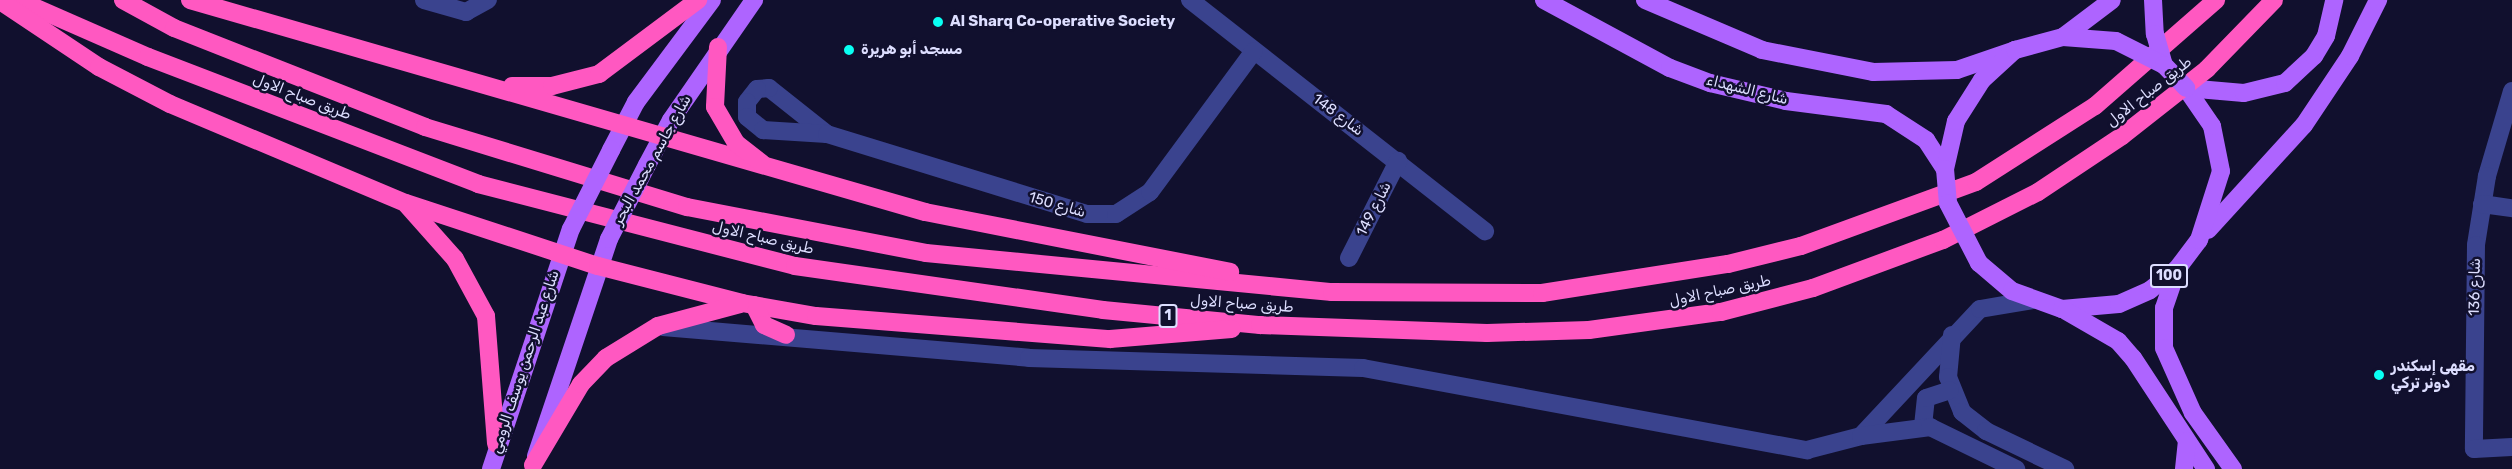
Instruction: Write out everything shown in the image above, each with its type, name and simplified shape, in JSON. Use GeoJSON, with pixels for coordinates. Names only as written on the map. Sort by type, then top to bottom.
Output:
{"type":"FeatureCollection","features":[{"type":"Feature","properties":{"kind":"highway","name":"طريق صباح الاول"},"geometry":{"type":"LineString","coordinates":[[18,0],[148,57],[501,190],[795,266],[1102,310],[1260,325],[1475,333],[1589,330],[1720,312],[1813,288],[1943,240],[2077,167],[2207,69],[2274,0]]}},
{"type":"Feature","properties":{"kind":"highway","name":"طريق صباح الاول"},"geometry":{"type":"LineString","coordinates":[[123,0],[174,28],[425,127],[687,207],[926,253],[1332,292],[1542,293],[1728,264],[1855,229],[1977,182],[2025,153],[2141,71],[2216,0]]}},
{"type":"Feature","properties":{"kind":"highway"},"geometry":{"type":"LineString","coordinates":[[190,0],[495,86],[660,139],[925,212],[1332,292]]}},
{"type":"Feature","properties":{"kind":"highway"},"geometry":{"type":"LineString","coordinates":[[495,86],[552,86],[599,74],[698,0]]}},
{"type":"Feature","properties":{"kind":"highway"},"geometry":{"type":"LineString","coordinates":[[0,1],[99,67],[170,104],[406,203],[598,266],[748,304],[816,315],[1110,339],[1260,325]]}},
{"type":"Feature","properties":{"kind":"highway"},"geometry":{"type":"LineString","coordinates":[[718,47],[713,85],[724,127],[771,170]]}},
{"type":"Feature","properties":{"kind":"highway"},"geometry":{"type":"LineString","coordinates":[[406,203],[455,259],[486,316],[496,444]]}},
{"type":"Feature","properties":{"kind":"highway"},"geometry":{"type":"LineString","coordinates":[[533,467],[581,384],[606,358],[658,326],[748,304]]}},
{"type":"Feature","properties":{"kind":"highway"},"geometry":{"type":"LineString","coordinates":[[748,304],[764,325],[786,335]]}},
{"type":"Feature","properties":{"kind":"main road"},"geometry":{"type":"LineString","coordinates":[[560,255],[622,128],[712,0]]}},
{"type":"Feature","properties":{"kind":"main road","name":"شارع جاسم محمد البحر"},"geometry":{"type":"LineString","coordinates":[[598,266],[609,239],[660,139],[718,47],[754,0]]}},
{"type":"Feature","properties":{"kind":"main road","name":"شارع الشهداء"},"geometry":{"type":"LineString","coordinates":[[1544,0],[1670,68],[1710,83],[1786,101],[1886,114],[1926,140],[1945,169]]}},
{"type":"Feature","properties":{"kind":"main road"},"geometry":{"type":"LineString","coordinates":[[1645,0],[1762,50],[1874,72],[1957,70],[2015,50]]}},
{"type":"Feature","properties":{"kind":"main road"},"geometry":{"type":"LineString","coordinates":[[2063,37],[2112,0]]}},
{"type":"Feature","properties":{"kind":"main road"},"geometry":{"type":"LineString","coordinates":[[2153,0],[2155,34],[2164,65]]}},
{"type":"Feature","properties":{"kind":"main road","name":"طريق صباح الاول"},"geometry":{"type":"LineString","coordinates":[[2186,88],[2244,93],[2285,83],[2314,56],[2326,36],[2334,0]]}},
{"type":"Feature","properties":{"kind":"main road"},"geometry":{"type":"LineString","coordinates":[[2199,240],[2304,125],[2350,56],[2378,0]]}},
{"type":"Feature","properties":{"kind":"main road","name":"100"},"geometry":{"type":"LineString","coordinates":[[2062,309],[2119,304],[2150,290],[2177,269],[2199,240],[2221,171],[2212,126],[2186,88],[2164,65],[2116,41],[2063,37],[2015,50],[1982,80],[1956,122],[1945,169],[1948,203],[1978,263],[2033,300],[2062,309],[2118,341],[2206,469]]}},
{"type":"Feature","properties":{"kind":"main road","name":"شارع عبد الرحمن يوسف الرومي"},"geometry":{"type":"LineString","coordinates":[[491,469],[496,444],[560,255]]}},
{"type":"Feature","properties":{"kind":"main road"},"geometry":{"type":"LineString","coordinates":[[533,467],[598,266]]}},
{"type":"Feature","properties":{"kind":"main road","name":"100"},"geometry":{"type":"LineString","coordinates":[[2177,269],[2164,308],[2164,348],[2193,413],[2233,469]]}},
{"type":"Feature","properties":{"kind":"main road"},"geometry":{"type":"LineString","coordinates":[[2184,469],[2187,441]]}},
{"type":"Feature","properties":{"kind":"street"},"geometry":{"type":"LineString","coordinates":[[424,0],[466,12],[488,0]]}},
{"type":"Feature","properties":{"kind":"street","name":"شارع 148"},"geometry":{"type":"LineString","coordinates":[[1190,0],[1485,231]]}},
{"type":"Feature","properties":{"kind":"street","name":"شارع 150"},"geometry":{"type":"LineString","coordinates":[[827,134],[1087,214],[1116,214],[1150,192],[1254,51]]}},
{"type":"Feature","properties":{"kind":"street","name":"شارع 136"},"geometry":{"type":"LineString","coordinates":[[2512,91],[2482,204],[2476,245],[2474,449],[2512,447]]}},
{"type":"Feature","properties":{"kind":"street","name":"شارع 149"},"geometry":{"type":"LineString","coordinates":[[1349,258],[1398,161]]}},
{"type":"Feature","properties":{"kind":"street"},"geometry":{"type":"LineString","coordinates":[[2482,204],[2512,208]]}},
{"type":"Feature","properties":{"kind":"street"},"geometry":{"type":"LineString","coordinates":[[1861,436],[1953,333],[1988,306],[2033,300]]}},
{"type":"Feature","properties":{"kind":"street"},"geometry":{"type":"LineString","coordinates":[[658,326],[786,335],[1029,358],[1363,368],[1750,443],[1807,450],[1861,436],[1923,426],[1940,429],[2016,469]]}},
{"type":"Feature","properties":{"kind":"street"},"geometry":{"type":"LineString","coordinates":[[1953,333],[1950,390],[1973,423],[2065,469]]}},
{"type":"Feature","properties":{"kind":"street"},"geometry":{"type":"LineString","coordinates":[[1923,426],[1926,398],[1950,390]]}},
{"type":"Feature","properties":{"kind":"place","name":"Al Sharq Co-operative Society"},"geometry":{"type":"Point","coordinates":[938,22]}},
{"type":"Feature","properties":{"kind":"place","name":"مسجد أبو هريرة"},"geometry":{"type":"Point","coordinates":[849,50]}},
{"type":"Feature","properties":{"kind":"place","name":"مقهى إسكندر دونر تركي"},"geometry":{"type":"Point","coordinates":[2379,375]}}]}
